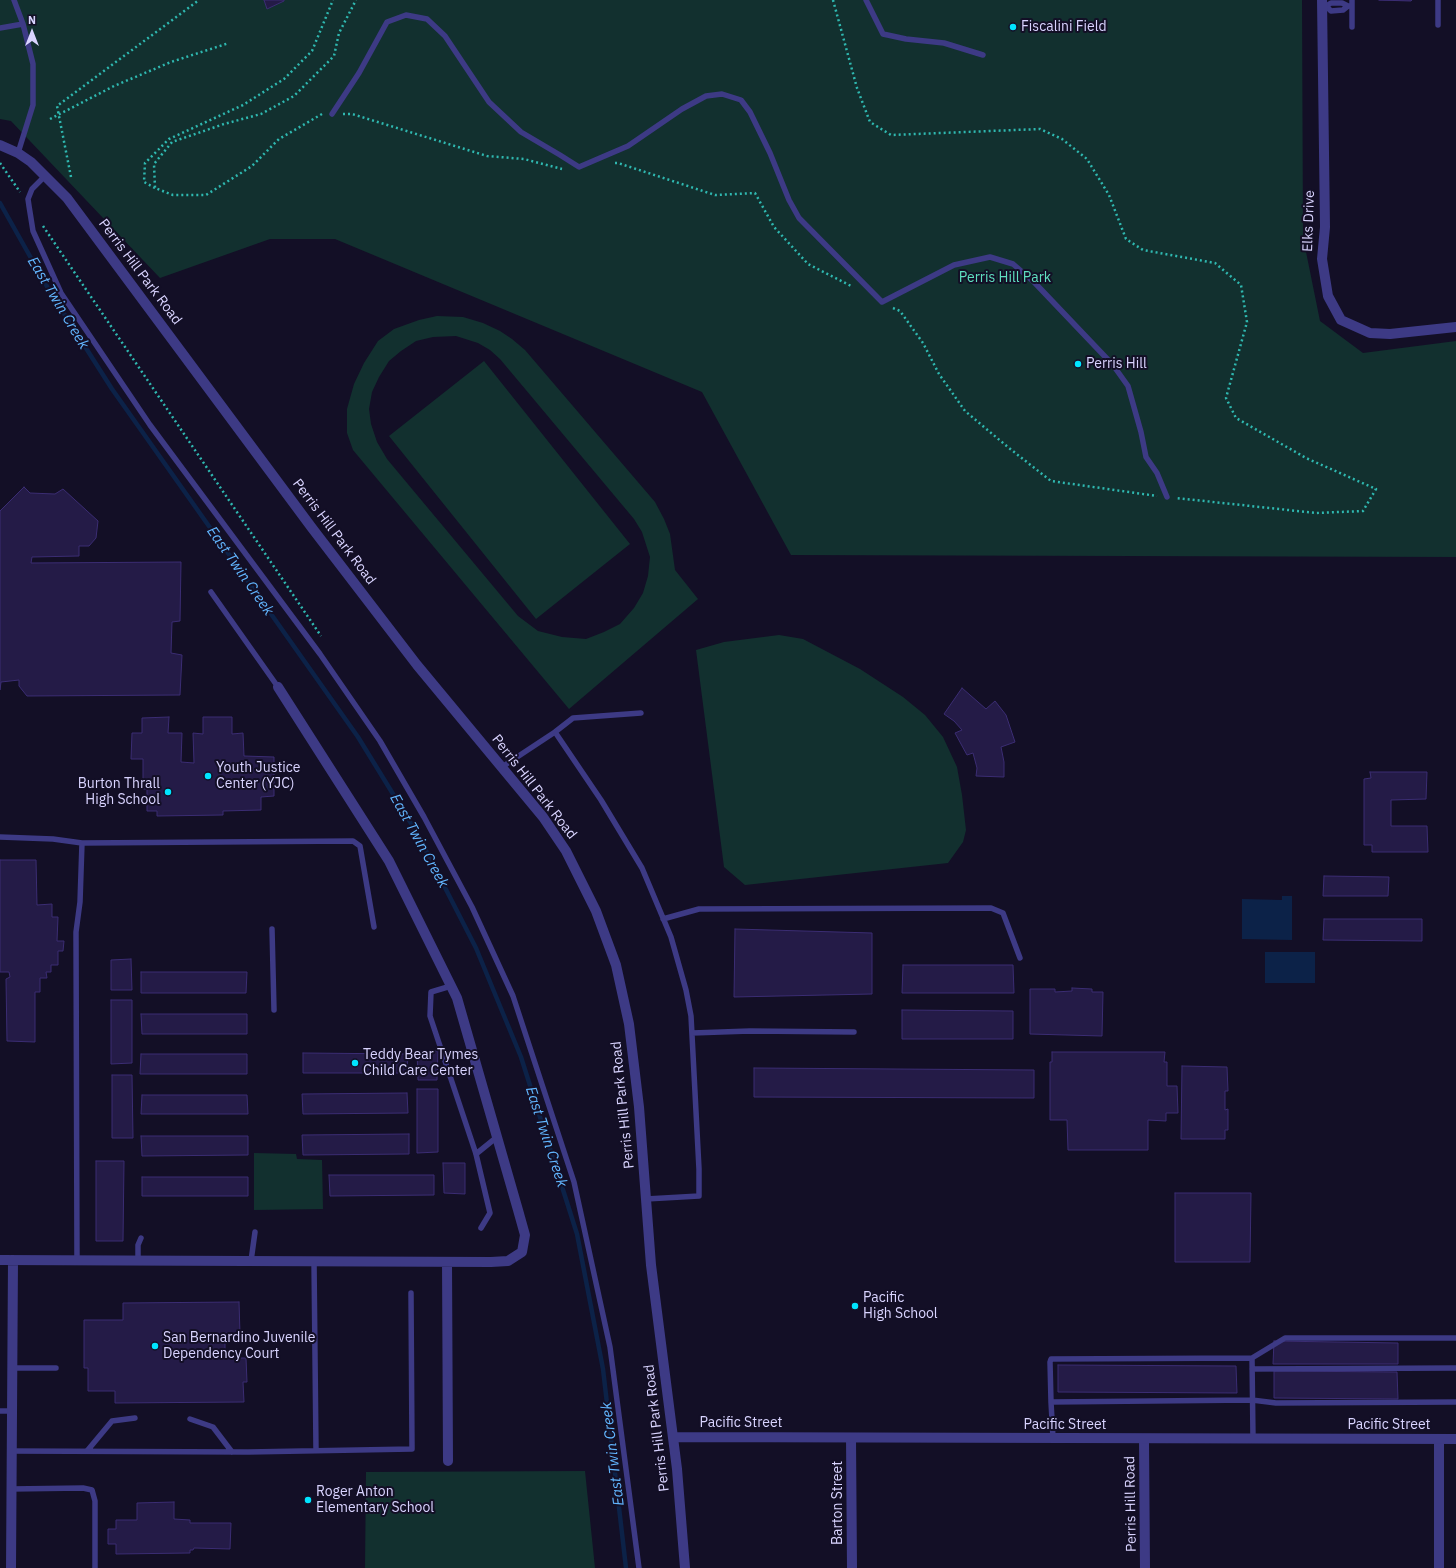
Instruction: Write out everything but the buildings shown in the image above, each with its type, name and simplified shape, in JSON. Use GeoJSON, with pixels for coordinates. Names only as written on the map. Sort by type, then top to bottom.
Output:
{"type":"FeatureCollection","features":[{"type":"Feature","properties":{"kind":"street","name":"Elks Drive"},"geometry":{"type":"LineString","coordinates":[[1323,4],[1325,228],[1322,259],[1328,296],[1341,320],[1370,333],[1390,334],[1456,327]]}},
{"type":"Feature","properties":{"kind":"street","name":"Perris Hill Park Road"},"geometry":{"type":"LineString","coordinates":[[0,145],[18,153],[31,162],[66,198],[86,223],[312,528],[417,665],[543,817],[566,851],[596,911],[616,965],[629,1024],[639,1107],[651,1265],[674,1437],[685,1568]]}},
{"type":"Feature","properties":{"kind":"street"},"geometry":{"type":"LineString","coordinates":[[0,1260],[447,1262],[508,1261],[522,1252],[524,1236],[457,998],[389,861],[278,687]]}},
{"type":"Feature","properties":{"kind":"street"},"geometry":{"type":"LineString","coordinates":[[11,1568],[13,1260]]}},
{"type":"Feature","properties":{"kind":"street"},"geometry":{"type":"LineString","coordinates":[[447,1262],[448,1461]]}},
{"type":"Feature","properties":{"kind":"street","name":"Pacific Street"},"geometry":{"type":"LineString","coordinates":[[674,1437],[1456,1439]]}},
{"type":"Feature","properties":{"kind":"street","name":"Barton Street"},"geometry":{"type":"LineString","coordinates":[[851,1438],[852,1568]]}},
{"type":"Feature","properties":{"kind":"street","name":"Perris Hill Road"},"geometry":{"type":"LineString","coordinates":[[1144,1439],[1145,1568]]}},
{"type":"Feature","properties":{"kind":"street"},"geometry":{"type":"LineString","coordinates":[[1439,1439],[1439,1568]]}},
{"type":"Feature","properties":{"kind":"lane"},"geometry":{"type":"LineString","coordinates":[[14,0],[23,24],[33,64],[33,105],[18,153]]}},
{"type":"Feature","properties":{"kind":"lane"},"geometry":{"type":"LineString","coordinates":[[866,0],[883,34],[944,43],[982,55]]}},
{"type":"Feature","properties":{"kind":"lane"},"geometry":{"type":"LineString","coordinates":[[1438,0],[1438,25]]}},
{"type":"Feature","properties":{"kind":"lane"},"geometry":{"type":"LineString","coordinates":[[1323,4],[1331,11],[1343,10],[1351,4]]}},
{"type":"Feature","properties":{"kind":"lane"},"geometry":{"type":"LineString","coordinates":[[1351,4],[1352,27]]}},
{"type":"Feature","properties":{"kind":"lane"},"geometry":{"type":"LineString","coordinates":[[332,114],[359,73],[387,22],[406,15],[427,19],[445,36],[490,102],[522,132],[579,167],[628,146],[682,109],[706,96],[722,94],[741,100],[750,112],[770,153],[789,200],[799,218],[882,302],[954,264],[990,258],[1013,264],[1034,282],[1113,365],[1128,386],[1141,432],[1146,457],[1157,473],[1167,497]]}},
{"type":"Feature","properties":{"kind":"lane"},"geometry":{"type":"LineString","coordinates":[[0,28],[23,24]]}},
{"type":"Feature","properties":{"kind":"lane"},"geometry":{"type":"LineString","coordinates":[[45,176],[32,189],[28,199],[29,206],[33,231],[62,293],[150,425],[320,654],[380,741],[424,817],[472,907],[513,996],[574,1182],[610,1347],[639,1568]]}},
{"type":"Feature","properties":{"kind":"lane"},"geometry":{"type":"LineString","coordinates":[[211,592],[278,687]]}},
{"type":"Feature","properties":{"kind":"lane"},"geometry":{"type":"LineString","coordinates":[[502,767],[555,732],[573,718],[641,713]]}},
{"type":"Feature","properties":{"kind":"lane"},"geometry":{"type":"LineString","coordinates":[[555,732],[601,800],[642,868],[671,937],[686,990],[691,1016],[699,1196],[646,1199]]}},
{"type":"Feature","properties":{"kind":"lane"},"geometry":{"type":"LineString","coordinates":[[0,837],[53,839],[82,843],[353,841],[360,846],[374,927]]}},
{"type":"Feature","properties":{"kind":"lane"},"geometry":{"type":"LineString","coordinates":[[77,1260],[76,932],[80,902],[82,843]]}},
{"type":"Feature","properties":{"kind":"lane"},"geometry":{"type":"LineString","coordinates":[[664,919],[698,909],[991,908],[1003,913],[1020,958]]}},
{"type":"Feature","properties":{"kind":"lane"},"geometry":{"type":"LineString","coordinates":[[272,929],[274,1010]]}},
{"type":"Feature","properties":{"kind":"lane"},"geometry":{"type":"LineString","coordinates":[[451,986],[431,992],[430,1016],[476,1154],[490,1213],[481,1228]]}},
{"type":"Feature","properties":{"kind":"lane"},"geometry":{"type":"LineString","coordinates":[[692,1033],[750,1031],[854,1032]]}},
{"type":"Feature","properties":{"kind":"lane"},"geometry":{"type":"LineString","coordinates":[[476,1154],[497,1136]]}},
{"type":"Feature","properties":{"kind":"lane"},"geometry":{"type":"LineString","coordinates":[[251,1261],[255,1232]]}},
{"type":"Feature","properties":{"kind":"lane"},"geometry":{"type":"LineString","coordinates":[[138,1260],[138,1245],[141,1238]]}},
{"type":"Feature","properties":{"kind":"lane"},"geometry":{"type":"LineString","coordinates":[[314,1261],[316,1450]]}},
{"type":"Feature","properties":{"kind":"lane"},"geometry":{"type":"LineString","coordinates":[[11,1451],[232,1452],[412,1449],[410,1293]]}},
{"type":"Feature","properties":{"kind":"lane"},"geometry":{"type":"LineString","coordinates":[[1053,1438],[1051,1360],[1252,1358],[1285,1338],[1456,1338]]}},
{"type":"Feature","properties":{"kind":"lane"},"geometry":{"type":"LineString","coordinates":[[1252,1358],[1253,1438]]}},
{"type":"Feature","properties":{"kind":"lane"},"geometry":{"type":"LineString","coordinates":[[12,1368],[56,1368]]}},
{"type":"Feature","properties":{"kind":"lane"},"geometry":{"type":"LineString","coordinates":[[1252,1369],[1456,1368]]}},
{"type":"Feature","properties":{"kind":"lane"},"geometry":{"type":"LineString","coordinates":[[1051,1402],[1252,1400],[1276,1403],[1456,1402]]}},
{"type":"Feature","properties":{"kind":"lane"},"geometry":{"type":"LineString","coordinates":[[0,1411],[11,1411]]}},
{"type":"Feature","properties":{"kind":"lane"},"geometry":{"type":"LineString","coordinates":[[87,1451],[112,1421],[135,1418]]}},
{"type":"Feature","properties":{"kind":"lane"},"geometry":{"type":"LineString","coordinates":[[190,1419],[213,1427],[232,1452]]}},
{"type":"Feature","properties":{"kind":"lane"},"geometry":{"type":"LineString","coordinates":[[11,1489],[83,1488],[92,1490],[95,1501],[95,1568]]}},
{"type":"Feature","properties":{"kind":"path"},"geometry":{"type":"LineString","coordinates":[[70,177],[57,106],[199,0]]}},
{"type":"Feature","properties":{"kind":"path"},"geometry":{"type":"LineString","coordinates":[[155,188],[144,182],[146,163],[169,139],[243,105],[284,78],[312,51],[333,0]]}},
{"type":"Feature","properties":{"kind":"path"},"geometry":{"type":"LineString","coordinates":[[50,119],[114,86],[171,62],[229,43]]}},
{"type":"Feature","properties":{"kind":"path"},"geometry":{"type":"LineString","coordinates":[[0,163],[29,206]]}},
{"type":"Feature","properties":{"kind":"path"},"geometry":{"type":"LineString","coordinates":[[42,226],[323,639]]}},
{"type":"Feature","properties":{"kind":"green space","name":"Perris Hill Park"},"geometry":{"type":"Polygon","coordinates":[[[0,0],[1302,0],[1303,237],[1320,321],[1363,353],[1456,341],[1456,557],[791,555],[702,392],[335,239],[270,239],[160,278],[11,121],[0,119],[0,0]]]}},
{"type":"Feature","properties":{"kind":"green space"},"geometry":{"type":"Polygon","coordinates":[[[437,316],[463,317],[483,323],[500,331],[525,350],[655,502],[670,534],[675,570],[698,599],[569,709],[353,450],[347,433],[347,409],[354,384],[364,363],[378,341],[394,329],[419,320],[437,316]],[[456,336],[433,337],[416,341],[389,361],[372,392],[369,409],[371,424],[377,442],[387,459],[518,616],[538,631],[562,637],[586,639],[604,632],[620,624],[634,608],[643,593],[648,576],[650,557],[642,532],[634,519],[500,359],[490,350],[478,343],[456,336]]]}},
{"type":"Feature","properties":{"kind":"green space"},"geometry":{"type":"Polygon","coordinates":[[[484,361],[630,544],[536,619],[389,436],[484,361]]]}},
{"type":"Feature","properties":{"kind":"green space"},"geometry":{"type":"Polygon","coordinates":[[[779,635],[803,639],[860,669],[903,697],[925,715],[943,737],[957,767],[966,830],[963,842],[948,863],[745,885],[724,867],[696,650],[724,642],[779,635]]]}},
{"type":"Feature","properties":{"kind":"green space"},"geometry":{"type":"Polygon","coordinates":[[[254,1153],[296,1154],[297,1159],[322,1160],[323,1209],[254,1210],[254,1153]]]}},
{"type":"Feature","properties":{"kind":"green space"},"geometry":{"type":"Polygon","coordinates":[[[585,1471],[595,1568],[365,1568],[366,1472],[585,1471]]]}},
{"type":"Feature","properties":{"kind":"water"},"geometry":{"type":"Polygon","coordinates":[[[1282,896],[1292,896],[1292,940],[1242,939],[1242,899],[1282,900],[1282,896]]]}},
{"type":"Feature","properties":{"kind":"water"},"geometry":{"type":"Polygon","coordinates":[[[1265,952],[1315,952],[1315,983],[1265,983],[1265,952]]]}},
{"type":"Feature","properties":{"kind":"waterway","name":"East Twin Creek"},"geometry":{"type":"LineString","coordinates":[[0,203],[49,290],[112,389],[358,737],[417,833],[476,948],[521,1057],[577,1234],[603,1369],[626,1568]]}},
{"type":"Feature","properties":{"kind":"place","name":"Fiscalini Field"},"geometry":{"type":"Point","coordinates":[1013,27]}},
{"type":"Feature","properties":{"kind":"place","name":"Perris Hill"},"geometry":{"type":"Point","coordinates":[1078,364]}},
{"type":"Feature","properties":{"kind":"place","name":"Youth Justice Center (YJC)"},"geometry":{"type":"Point","coordinates":[208,776]}},
{"type":"Feature","properties":{"kind":"place","name":"Burton Thrall High School"},"geometry":{"type":"Point","coordinates":[168,792]}},
{"type":"Feature","properties":{"kind":"place","name":"Teddy Bear Tymes Child Care Center"},"geometry":{"type":"Point","coordinates":[355,1063]}},
{"type":"Feature","properties":{"kind":"place","name":"Pacific High School"},"geometry":{"type":"Point","coordinates":[855,1306]}},
{"type":"Feature","properties":{"kind":"place","name":"San Bernardino Juvenile Dependency Court"},"geometry":{"type":"Point","coordinates":[155,1346]}},
{"type":"Feature","properties":{"kind":"place","name":"Roger Anton Elementary School"},"geometry":{"type":"Point","coordinates":[308,1500]}}]}
